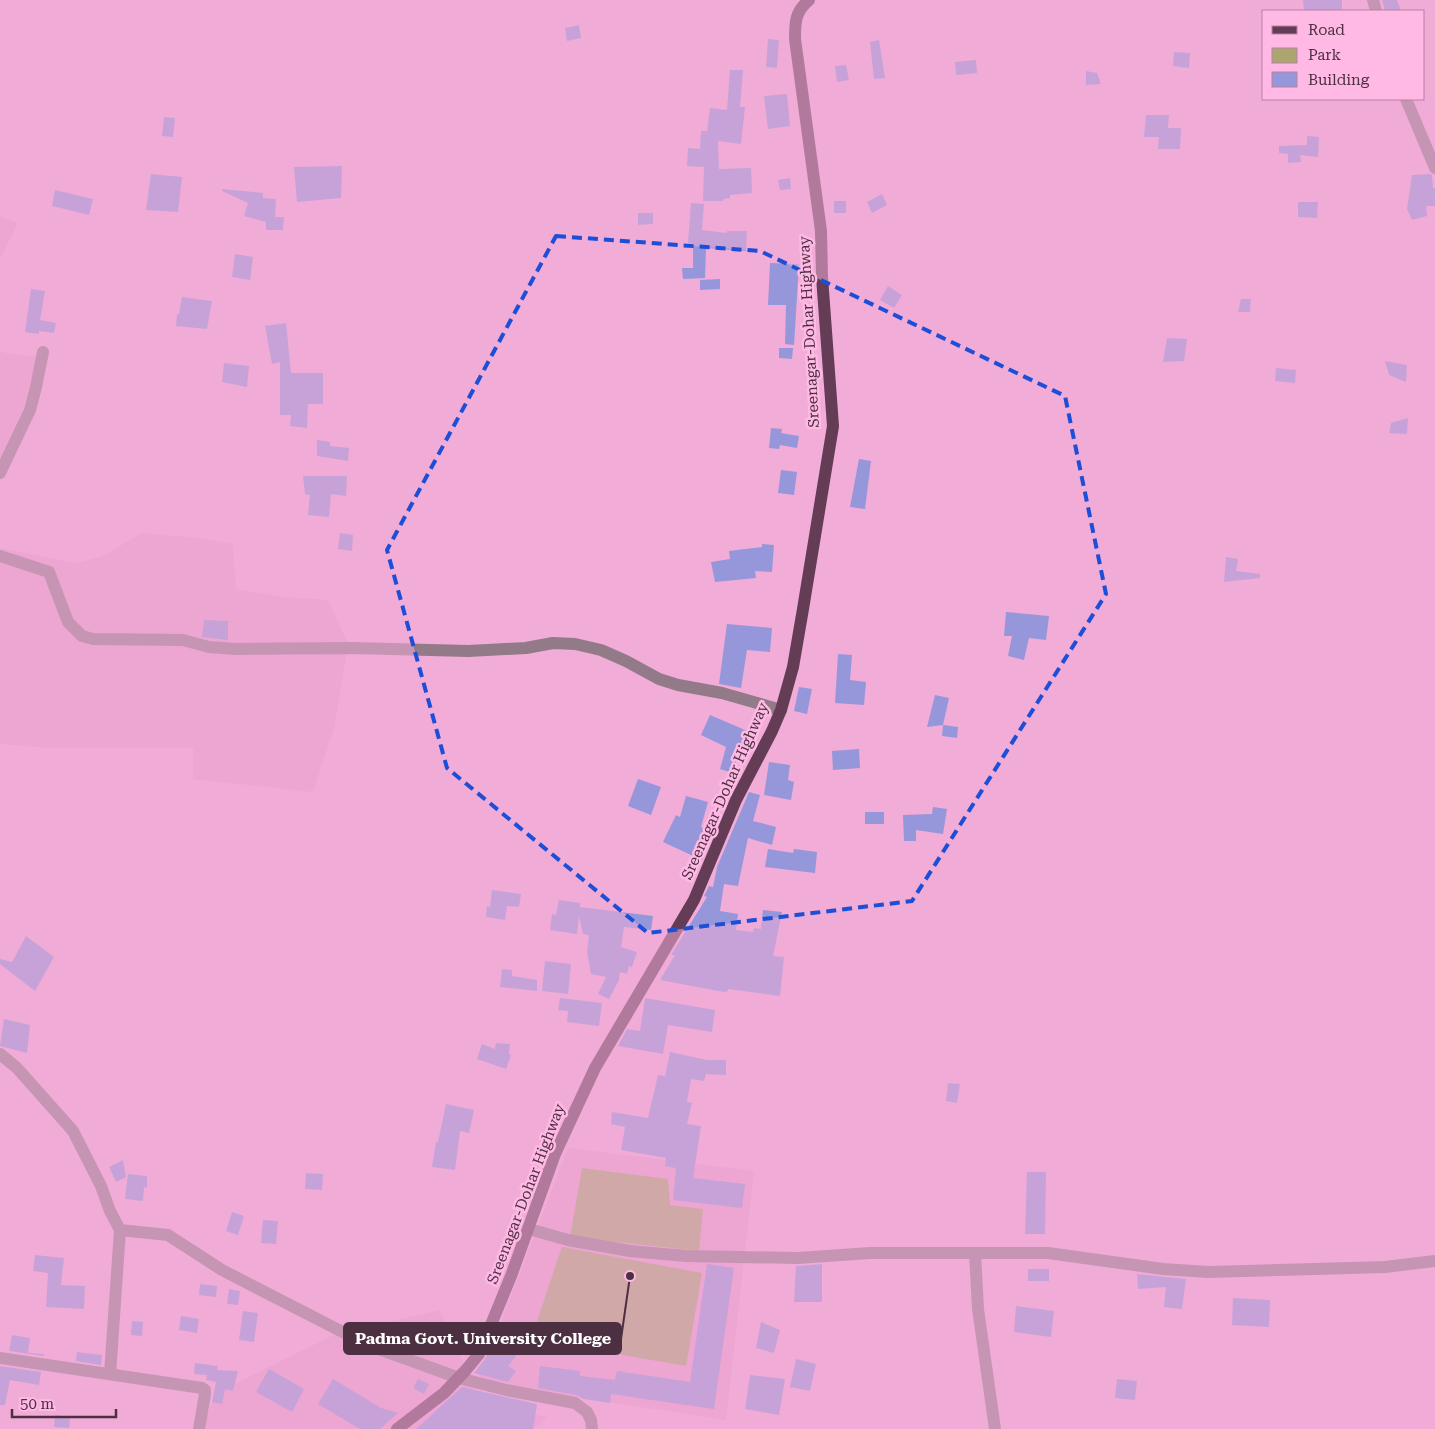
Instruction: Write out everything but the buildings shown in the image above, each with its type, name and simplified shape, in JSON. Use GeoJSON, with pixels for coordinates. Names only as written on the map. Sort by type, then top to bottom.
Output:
{"type":"FeatureCollection","features":[{"type":"Feature","properties":{"kind":"main road","name":"Sreenagar-Dohar Highway"},"geometry":{"type":"LineString","coordinates":[[397,1429],[444,1392],[459,1378],[479,1354],[529,1229],[555,1154],[595,1068],[694,900],[736,800],[781,710],[793,667],[833,426],[822,277],[821,231],[795,39],[796,18],[803,5],[809,0]]}},
{"type":"Feature","properties":{"kind":"street"},"geometry":{"type":"LineString","coordinates":[[1406,100],[1435,168]]}},
{"type":"Feature","properties":{"kind":"street"},"geometry":{"type":"LineString","coordinates":[[0,473],[30,410],[43,352]]}},
{"type":"Feature","properties":{"kind":"street"},"geometry":{"type":"LineString","coordinates":[[0,556],[49,572],[68,622],[82,636],[93,639],[183,640],[210,647],[236,649],[353,648],[468,651],[526,648],[553,643],[574,644],[600,650],[626,661],[659,679],[678,685],[722,693],[781,710]]}},
{"type":"Feature","properties":{"kind":"street"},"geometry":{"type":"LineString","coordinates":[[0,1054],[17,1068],[73,1131],[101,1186],[120,1230],[110,1374]]}},
{"type":"Feature","properties":{"kind":"street"},"geometry":{"type":"LineString","coordinates":[[529,1229],[568,1240],[630,1251],[686,1256],[798,1258],[870,1253],[1048,1253],[1163,1269],[1208,1272],[1385,1267],[1435,1262]]}},
{"type":"Feature","properties":{"kind":"street"},"geometry":{"type":"LineString","coordinates":[[120,1230],[168,1235],[222,1270],[368,1345],[459,1378],[506,1390],[575,1403],[587,1412],[591,1420],[592,1429]]}},
{"type":"Feature","properties":{"kind":"street"},"geometry":{"type":"LineString","coordinates":[[975,1253],[978,1309],[995,1429]]}},
{"type":"Feature","properties":{"kind":"street"},"geometry":{"type":"LineString","coordinates":[[0,1358],[202,1388],[205,1390],[205,1394],[199,1429]]}},
{"type":"Feature","properties":{"kind":"highlighted area"},"geometry":{"type":"Polygon","coordinates":[[[556,236],[760,251],[1065,396],[1106,594],[912,901],[648,933],[447,768],[387,550],[556,236]]]}},
{"type":"Feature","properties":{"kind":"shaded area"},"geometry":{"type":"Polygon","coordinates":[[[0,217],[18,223],[0,259],[0,217]]]}},
{"type":"Feature","properties":{"kind":"shaded area"},"geometry":{"type":"Polygon","coordinates":[[[0,351],[38,357],[23,409],[0,457],[0,351]]]}},
{"type":"Feature","properties":{"kind":"shaded area"},"geometry":{"type":"Polygon","coordinates":[[[142,533],[197,538],[233,544],[236,589],[283,597],[328,600],[348,644],[334,729],[313,792],[193,779],[193,748],[51,748],[0,744],[0,548],[76,563],[103,556],[142,533]]]}},
{"type":"Feature","properties":{"kind":"shaded area"},"geometry":{"type":"Polygon","coordinates":[[[568,1148],[754,1171],[726,1420],[478,1382],[568,1148]]]}},
{"type":"Feature","properties":{"kind":"shaded area"},"geometry":{"type":"Polygon","coordinates":[[[440,1310],[481,1404],[547,1417],[533,1429],[202,1429],[216,1393],[334,1335],[440,1310]]]}},
{"type":"Feature","properties":{"kind":"green space"},"geometry":{"type":"Polygon","coordinates":[[[582,1168],[668,1179],[670,1205],[703,1209],[699,1251],[570,1237],[582,1168]]]}},
{"type":"Feature","properties":{"kind":"green space"},"geometry":{"type":"Polygon","coordinates":[[[562,1247],[702,1273],[686,1366],[531,1339],[562,1247]]]}},
{"type":"Feature","properties":{"kind":"place","name":"Padma Govt. University College"},"geometry":{"type":"Point","coordinates":[630,1276]}}]}
